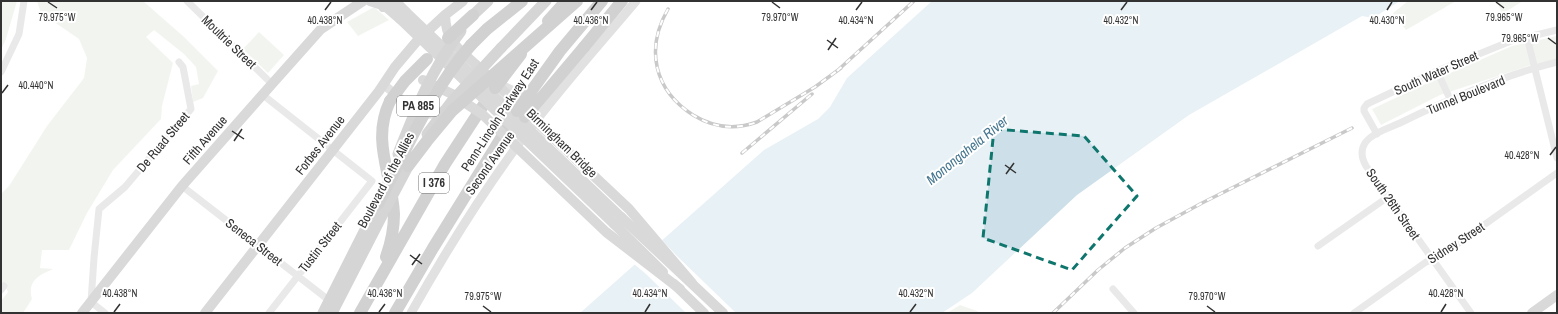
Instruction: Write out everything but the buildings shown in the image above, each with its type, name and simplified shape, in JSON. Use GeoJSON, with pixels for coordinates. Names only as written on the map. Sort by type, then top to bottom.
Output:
{"type":"FeatureCollection","features":[{"type":"Feature","properties":{"kind":"highway","name":"Boulevard of the Allies"},"geometry":{"type":"LineString","coordinates":[[332,313],[382,206],[402,142],[434,71],[447,49],[473,15],[488,1]]}},
{"type":"Feature","properties":{"kind":"highway"},"geometry":{"type":"LineString","coordinates":[[382,206],[437,92],[457,61],[471,44],[487,29],[522,1]]}},
{"type":"Feature","properties":{"kind":"highway","name":"Boulevard of the Allies"},"geometry":{"type":"LineString","coordinates":[[323,313],[382,206],[427,134],[444,111],[546,1]]}},
{"type":"Feature","properties":{"kind":"highway","name":"Penn-Lincoln Parkway East"},"geometry":{"type":"LineString","coordinates":[[360,313],[444,164],[499,83],[534,38],[566,1]]}},
{"type":"Feature","properties":{"kind":"highway"},"geometry":{"type":"LineString","coordinates":[[408,166],[452,111],[577,1]]}},
{"type":"Feature","properties":{"kind":"highway","name":"Penn-Lincoln Parkway East"},"geometry":{"type":"LineString","coordinates":[[395,313],[452,217],[521,114],[556,57],[602,1]]}},
{"type":"Feature","properties":{"kind":"highway"},"geometry":{"type":"LineString","coordinates":[[521,114],[622,1]]}},
{"type":"Feature","properties":{"kind":"highway"},"geometry":{"type":"LineString","coordinates":[[378,280],[390,244],[394,223],[393,201],[382,140],[384,120],[390,102],[405,81],[473,15]]}},
{"type":"Feature","properties":{"kind":"main road","name":"Fifth Avenue"},"geometry":{"type":"LineString","coordinates":[[82,313],[182,186],[272,84],[321,30],[364,1]]}},
{"type":"Feature","properties":{"kind":"main road","name":"Birmingham Bridge"},"geometry":{"type":"LineString","coordinates":[[370,1],[403,16],[723,313]]}},
{"type":"Feature","properties":{"kind":"main road","name":"Forbes Avenue"},"geometry":{"type":"LineString","coordinates":[[205,313],[384,85],[395,67],[417,41],[445,15],[463,1]]}},
{"type":"Feature","properties":{"kind":"main road","name":"Second Avenue"},"geometry":{"type":"LineString","coordinates":[[411,313],[473,209],[509,156],[544,111],[636,1]]}},
{"type":"Feature","properties":{"kind":"main road"},"geometry":{"type":"LineString","coordinates":[[445,15],[447,33],[454,45],[629,209],[692,283]]}},
{"type":"Feature","properties":{"kind":"main road","name":"Birmingham Bridge"},"geometry":{"type":"LineString","coordinates":[[403,16],[650,258],[704,313]]}},
{"type":"Feature","properties":{"kind":"main road"},"geometry":{"type":"LineString","coordinates":[[395,67],[459,98],[482,114],[606,232],[680,290]]}},
{"type":"Feature","properties":{"kind":"main road"},"geometry":{"type":"LineString","coordinates":[[384,85],[416,110],[430,115],[442,112],[471,84],[484,80],[494,81],[516,92],[544,111]]}},
{"type":"Feature","properties":{"kind":"main road"},"geometry":{"type":"LineString","coordinates":[[1532,313],[1557,295]]}},
{"type":"Feature","properties":{"kind":"street"},"geometry":{"type":"LineString","coordinates":[[1,72],[19,34],[24,1]]}},
{"type":"Feature","properties":{"kind":"street","name":"Moultrie Street"},"geometry":{"type":"LineString","coordinates":[[187,1],[272,84]]}},
{"type":"Feature","properties":{"kind":"street","name":"South Water Street"},"geometry":{"type":"LineString","coordinates":[[1377,134],[1364,108],[1367,104],[1437,71],[1511,41],[1557,30]]}},
{"type":"Feature","properties":{"kind":"street"},"geometry":{"type":"LineString","coordinates":[[1527,37],[1557,158]]}},
{"type":"Feature","properties":{"kind":"street","name":"De Ruad Street"},"geometry":{"type":"LineString","coordinates":[[90,302],[99,209],[125,187],[191,109],[183,67],[179,62]]}},
{"type":"Feature","properties":{"kind":"street","name":"Tunnel Boulevard"},"geometry":{"type":"LineString","coordinates":[[1377,134],[1450,99],[1535,68],[1557,62]]}},
{"type":"Feature","properties":{"kind":"street"},"geometry":{"type":"LineString","coordinates":[[1437,71],[1450,99]]}},
{"type":"Feature","properties":{"kind":"street"},"geometry":{"type":"LineString","coordinates":[[263,95],[332,150]]}},
{"type":"Feature","properties":{"kind":"street","name":"South 26th Street"},"geometry":{"type":"LineString","coordinates":[[1377,134],[1366,142],[1363,148],[1363,158],[1366,166],[1471,313]]}},
{"type":"Feature","properties":{"kind":"street","name":"Tustin Street"},"geometry":{"type":"LineString","coordinates":[[269,313],[372,181],[332,150]]}},
{"type":"Feature","properties":{"kind":"street","name":"Sidney Street"},"geometry":{"type":"LineString","coordinates":[[1354,313],[1426,262],[1439,257],[1490,222],[1557,173]]}},
{"type":"Feature","properties":{"kind":"street","name":"Seneca Street"},"geometry":{"type":"LineString","coordinates":[[182,186],[326,298]]}},
{"type":"Feature","properties":{"kind":"street"},"geometry":{"type":"LineString","coordinates":[[1318,246],[1388,197]]}},
{"type":"Feature","properties":{"kind":"street"},"geometry":{"type":"LineString","coordinates":[[1113,289],[1134,313]]}},
{"type":"Feature","properties":{"kind":"street"},"geometry":{"type":"LineString","coordinates":[[90,302],[105,313]]}},
{"type":"Feature","properties":{"kind":"highlighted area"},"geometry":{"type":"Polygon","coordinates":[[[994,129],[1084,136],[1137,196],[1072,270],[983,238],[994,129]]]}},
{"type":"Feature","properties":{"kind":"shaded area"},"geometry":{"type":"Polygon","coordinates":[[[1,1],[17,1],[6,39],[1,50],[1,1]]]}},
{"type":"Feature","properties":{"kind":"shaded area"},"geometry":{"type":"Polygon","coordinates":[[[37,1],[143,1],[183,36],[218,71],[203,98],[193,102],[191,86],[199,84],[196,67],[184,54],[154,30],[146,37],[173,63],[162,106],[161,119],[113,170],[87,213],[69,250],[42,250],[40,268],[53,269],[39,276],[35,280],[31,288],[32,299],[23,313],[1,313],[1,301],[8,292],[4,283],[1,284],[1,194],[9,186],[47,126],[84,78],[87,58],[79,39],[41,13],[37,1]]]}},
{"type":"Feature","properties":{"kind":"shaded area"},"geometry":{"type":"Polygon","coordinates":[[[1408,1],[1456,1],[1406,30],[1393,13],[1408,1]]]}},
{"type":"Feature","properties":{"kind":"shaded area"},"geometry":{"type":"Polygon","coordinates":[[[1497,1],[1523,1],[1502,14],[1497,1]]]}},
{"type":"Feature","properties":{"kind":"shaded area"},"geometry":{"type":"Polygon","coordinates":[[[374,7],[389,20],[358,36],[347,22],[374,7]]]}},
{"type":"Feature","properties":{"kind":"shaded area"},"geometry":{"type":"Polygon","coordinates":[[[259,32],[284,55],[268,73],[243,49],[259,32]]]}},
{"type":"Feature","properties":{"kind":"shaded area"},"geometry":{"type":"Polygon","coordinates":[[[1557,36],[1557,59],[1528,66],[1440,95],[1381,125],[1372,109],[1512,46],[1557,36]]]}},
{"type":"Feature","properties":{"kind":"shaded area"},"geometry":{"type":"Polygon","coordinates":[[[960,305],[977,311],[979,313],[947,313],[960,305]]]}},
{"type":"Feature","properties":{"kind":"water","name":"Monongahela River"},"geometry":{"type":"Polygon","coordinates":[[[932,1],[1400,1],[1373,18],[1362,16],[1189,115],[1077,195],[972,293],[942,313],[580,313],[764,150],[818,119],[830,107],[847,78],[932,1]]]}},
{"type":"Feature","properties":{"kind":"pier"},"geometry":{"type":"Polygon","coordinates":[[[661,239],[736,313],[686,313],[634,264],[661,239]]]}},
{"type":"Feature","properties":{"kind":"railway"},"geometry":{"type":"LineString","coordinates":[[837,71],[914,1]]}},
{"type":"Feature","properties":{"kind":"railway"},"geometry":{"type":"LineString","coordinates":[[668,9],[661,24],[657,39],[657,68],[669,94],[693,115],[709,123],[733,127],[749,125],[757,122],[815,87],[841,68]]}},
{"type":"Feature","properties":{"kind":"railway"},"geometry":{"type":"LineString","coordinates":[[742,153],[812,94]]}},
{"type":"Feature","properties":{"kind":"railway"},"geometry":{"type":"LineString","coordinates":[[1053,313],[1098,270],[1125,248],[1156,228],[1202,203],[1352,128]]}}]}
